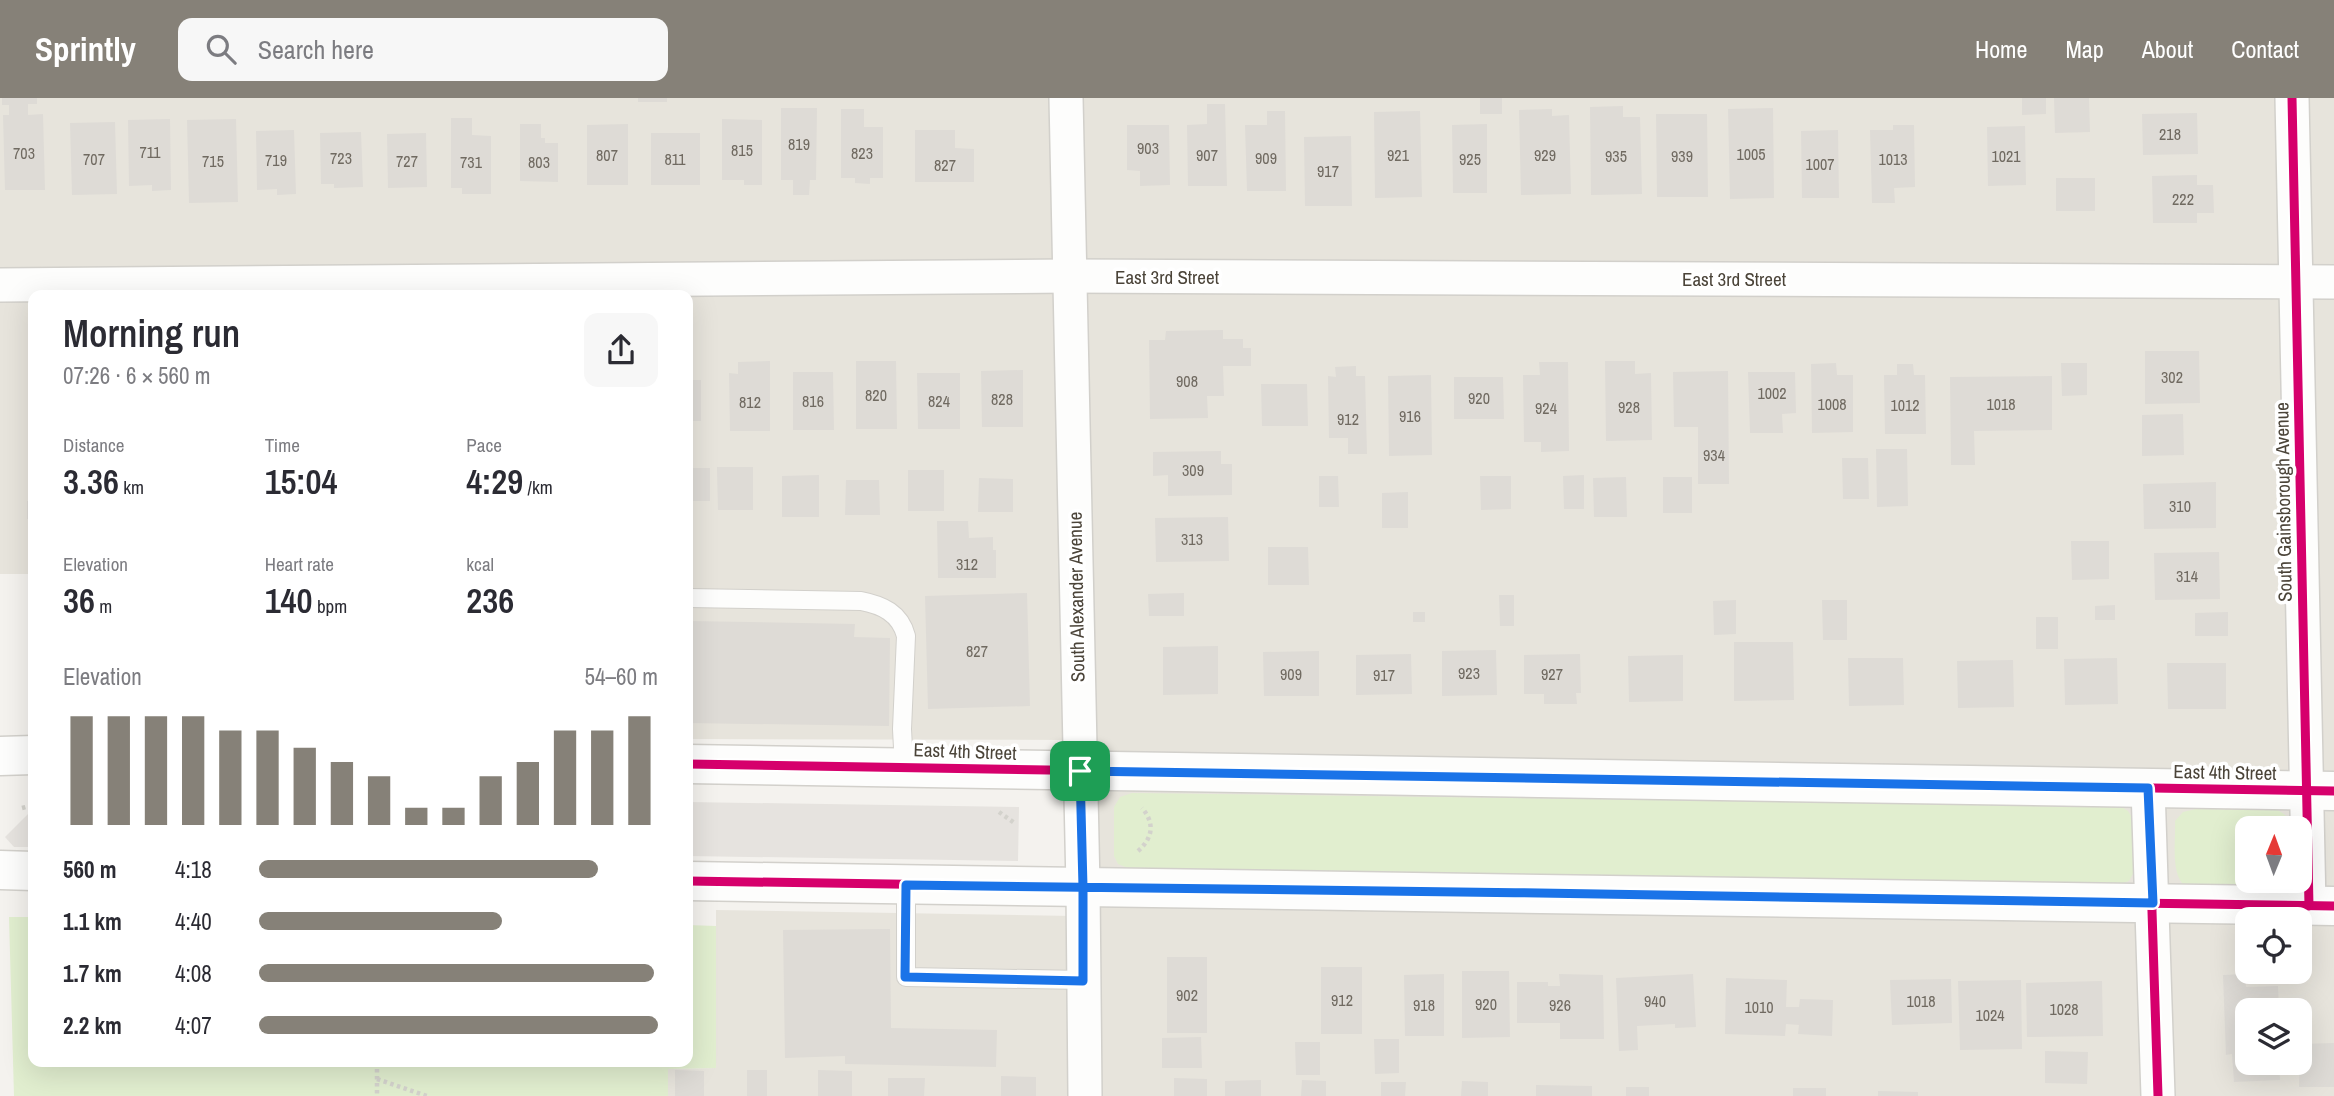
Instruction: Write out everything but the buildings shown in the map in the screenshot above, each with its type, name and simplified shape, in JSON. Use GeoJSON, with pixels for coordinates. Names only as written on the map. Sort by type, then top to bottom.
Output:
{"type":"FeatureCollection","features":[{"type":"Feature","properties":{"kind":"street","name":"South Alexander Avenue"},"geometry":{"type":"LineString","coordinates":[[1066,98],[1085,1096]]}},
{"type":"Feature","properties":{"kind":"street","name":"South Gainsborough Avenue"},"geometry":{"type":"LineString","coordinates":[[2292,98],[2297,282],[2320,791],[2322,906]]}},
{"type":"Feature","properties":{"kind":"street","name":"East 3rd Street"},"geometry":{"type":"LineString","coordinates":[[0,285],[1070,276],[2334,282]]}},
{"type":"Feature","properties":{"kind":"street"},"geometry":{"type":"LineString","coordinates":[[0,756],[28,755]]}},
{"type":"Feature","properties":{"kind":"street","name":"East 4th Street"},"geometry":{"type":"LineString","coordinates":[[693,764],[2320,791]]}},
{"type":"Feature","properties":{"kind":"street"},"geometry":{"type":"LineString","coordinates":[[2148,788],[2158,1096]]}},
{"type":"Feature","properties":{"kind":"street"},"geometry":{"type":"LineString","coordinates":[[0,870],[28,871]]}},
{"type":"Feature","properties":{"kind":"street"},"geometry":{"type":"LineString","coordinates":[[693,881],[2322,906]]}},
{"type":"Feature","properties":{"kind":"lane"},"geometry":{"type":"LineString","coordinates":[[693,598],[860,601],[888,610],[903,625],[906,635],[902,729],[904,767]]}},
{"type":"Feature","properties":{"kind":"lane"},"geometry":{"type":"LineString","coordinates":[[906,885],[905,977],[1083,981]]}},
{"type":"Feature","properties":{"kind":"path"},"geometry":{"type":"LineString","coordinates":[[1131,803],[1140,807],[1151,823],[1151,835],[1147,844],[1133,854]]}},
{"type":"Feature","properties":{"kind":"path"},"geometry":{"type":"LineString","coordinates":[[22,808],[28,806]]}},
{"type":"Feature","properties":{"kind":"path"},"geometry":{"type":"LineString","coordinates":[[999,811],[1016,824]]}},
{"type":"Feature","properties":{"kind":"path"},"geometry":{"type":"LineString","coordinates":[[377,1067],[377,1096]]}},
{"type":"Feature","properties":{"kind":"path"},"geometry":{"type":"LineString","coordinates":[[377,1079],[427,1096]]}},
{"type":"Feature","properties":{"kind":"shaded area"},"geometry":{"type":"Polygon","coordinates":[[[0,98],[2334,98],[2334,1096],[668,1096],[668,1069],[716,1068],[716,910],[1073,916],[1073,740],[693,739],[693,290],[28,290],[28,574],[0,574],[0,98]]]}},
{"type":"Feature","properties":{"kind":"shaded area"},"geometry":{"type":"Polygon","coordinates":[[[693,802],[1019,807],[1018,861],[693,856],[693,802]]]}},
{"type":"Feature","properties":{"kind":"shaded area"},"geometry":{"type":"Polygon","coordinates":[[[28,814],[28,847],[14,847],[5,837],[28,814]]]}},
{"type":"Feature","properties":{"kind":"green space"},"geometry":{"type":"Polygon","coordinates":[[[1132,793],[2120,806],[2128,811],[2133,819],[2134,872],[2129,881],[2118,885],[1133,870],[1118,864],[1114,856],[1114,807],[1120,797],[1132,793]]]}},
{"type":"Feature","properties":{"kind":"green space"},"geometry":{"type":"Polygon","coordinates":[[[2196,809],[2277,810],[2285,816],[2235,816],[2235,887],[2185,886],[2177,873],[2175,856],[2175,821],[2183,812],[2196,809]]]}},
{"type":"Feature","properties":{"kind":"green space"},"geometry":{"type":"Polygon","coordinates":[[[9,917],[28,917],[28,1067],[693,1067],[693,925],[716,926],[716,1068],[668,1069],[668,1096],[14,1096],[9,917]]]}},
{"type":"Feature","properties":{"kind":"cycle path"},"geometry":{"type":"LineString","coordinates":[[2292,98],[2309,906]]}},
{"type":"Feature","properties":{"kind":"cycle path"},"geometry":{"type":"LineString","coordinates":[[693,764],[2334,791]]}},
{"type":"Feature","properties":{"kind":"cycle path"},"geometry":{"type":"LineString","coordinates":[[2148,788],[2158,1096]]}},
{"type":"Feature","properties":{"kind":"cycle path"},"geometry":{"type":"LineString","coordinates":[[693,881],[2334,906]]}},
{"type":"Feature","properties":{"kind":"route"},"geometry":{"type":"LineString","coordinates":[[1080,771],[1083,887],[1083,981],[905,977],[906,885],[1083,887],[1834,897],[2153,903],[2148,788],[1080,771]]}}]}
